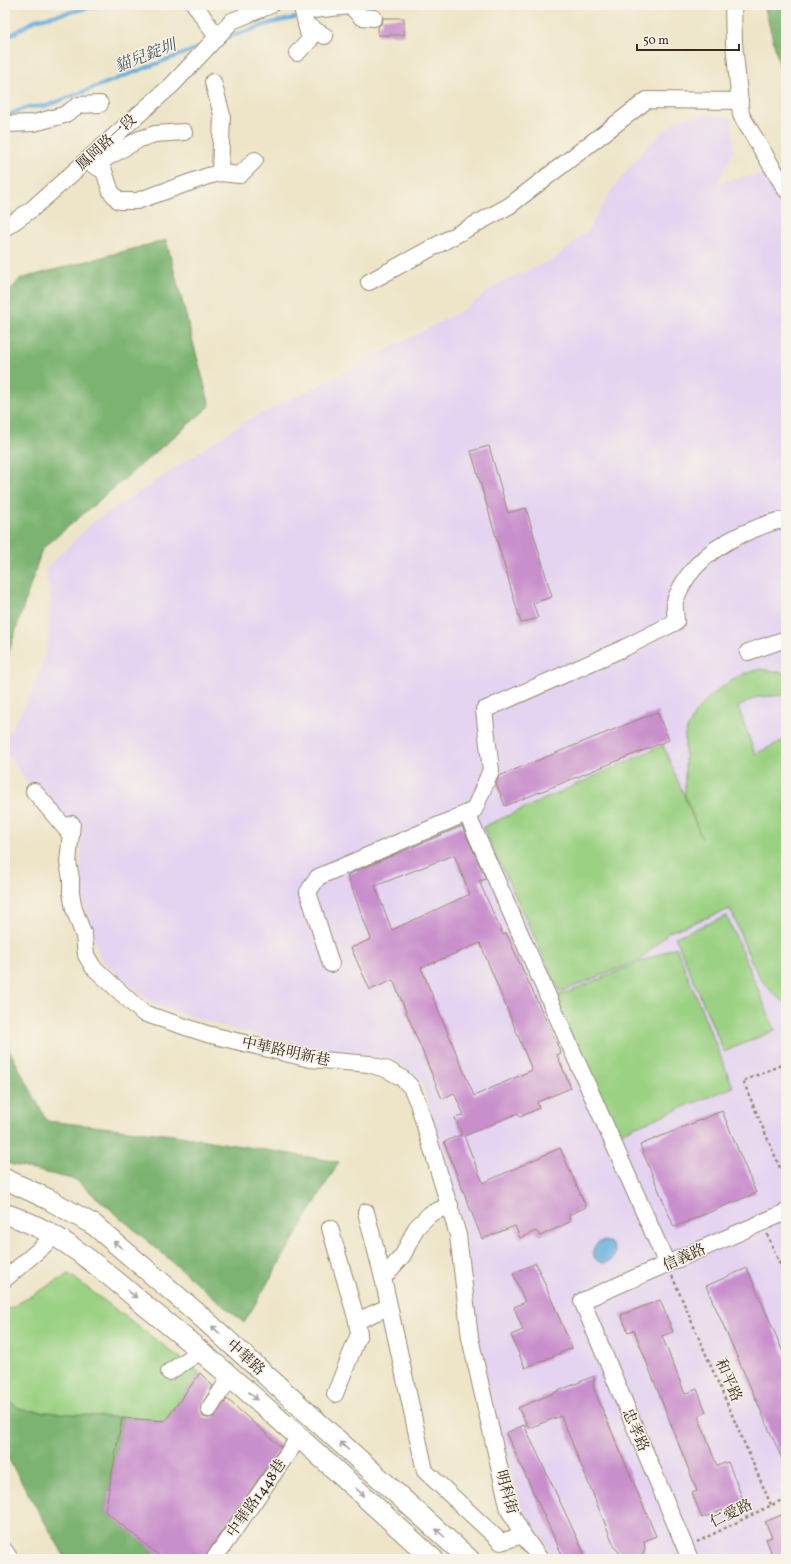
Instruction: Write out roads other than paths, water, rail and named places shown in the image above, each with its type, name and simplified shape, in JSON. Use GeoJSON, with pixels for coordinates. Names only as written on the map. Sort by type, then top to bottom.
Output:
{"type":"FeatureCollection","features":[{"type":"Feature","properties":{"kind":"main road","name":"中華路"},"geometry":{"type":"LineString","coordinates":[[5,1179],[48,1199],[94,1225],[196,1312],[469,1559]]}},
{"type":"Feature","properties":{"kind":"main road","name":"中華路"},"geometry":{"type":"LineString","coordinates":[[5,1214],[18,1218],[55,1236],[98,1267],[231,1376],[433,1559]]}},
{"type":"Feature","properties":{"kind":"street"},"geometry":{"type":"LineString","coordinates":[[195,5],[216,36],[232,21],[271,5]]}},
{"type":"Feature","properties":{"kind":"street"},"geometry":{"type":"LineString","coordinates":[[733,5],[741,115],[786,190]]}},
{"type":"Feature","properties":{"kind":"street"},"geometry":{"type":"LineString","coordinates":[[303,14],[351,6],[361,17],[374,18]]}},
{"type":"Feature","properties":{"kind":"street"},"geometry":{"type":"LineString","coordinates":[[303,14],[325,36]]}},
{"type":"Feature","properties":{"kind":"street"},"geometry":{"type":"LineString","coordinates":[[296,53],[310,40],[303,14]]}},
{"type":"Feature","properties":{"kind":"street","name":"鳳岡路一段"},"geometry":{"type":"LineString","coordinates":[[5,228],[32,209],[90,163],[173,84],[216,36]]}},
{"type":"Feature","properties":{"kind":"street"},"geometry":{"type":"LineString","coordinates":[[214,82],[222,115],[220,173]]}},
{"type":"Feature","properties":{"kind":"street"},"geometry":{"type":"LineString","coordinates":[[369,282],[509,206],[647,100],[740,101]]}},
{"type":"Feature","properties":{"kind":"street"},"geometry":{"type":"LineString","coordinates":[[5,124],[34,123],[64,115],[79,105],[100,104]]}},
{"type":"Feature","properties":{"kind":"street"},"geometry":{"type":"LineString","coordinates":[[90,163],[140,139],[155,134],[184,132]]}},
{"type":"Feature","properties":{"kind":"street"},"geometry":{"type":"LineString","coordinates":[[90,163],[104,171],[111,192],[119,200],[137,201],[220,173],[240,175],[255,160]]}},
{"type":"Feature","properties":{"kind":"street"},"geometry":{"type":"LineString","coordinates":[[330,964],[308,892],[318,877],[474,810],[491,770],[484,710],[622,649],[676,622],[675,599],[690,573],[708,553],[724,542],[752,530],[779,520],[786,520]]}},
{"type":"Feature","properties":{"kind":"street"},"geometry":{"type":"LineString","coordinates":[[748,652],[786,639]]}},
{"type":"Feature","properties":{"kind":"street","name":"中華路明新巷"},"geometry":{"type":"LineString","coordinates":[[34,791],[72,830],[68,862],[71,879],[70,893],[84,936],[86,955],[93,967],[143,1013],[207,1034],[310,1059],[369,1064],[388,1070],[402,1078],[411,1087],[418,1103],[450,1206]]}},
{"type":"Feature","properties":{"kind":"street"},"geometry":{"type":"LineString","coordinates":[[467,814],[667,1264]]}},
{"type":"Feature","properties":{"kind":"street"},"geometry":{"type":"LineString","coordinates":[[383,1278],[403,1255],[416,1228],[430,1214],[450,1206]]}},
{"type":"Feature","properties":{"kind":"street","name":"明科街"},"geometry":{"type":"LineString","coordinates":[[388,1306],[426,1471],[501,1542],[523,1535],[509,1510],[478,1376],[470,1338],[458,1235],[450,1206]]}},
{"type":"Feature","properties":{"kind":"street"},"geometry":{"type":"LineString","coordinates":[[357,1321],[388,1306],[383,1278],[366,1212]]}},
{"type":"Feature","properties":{"kind":"street","name":"信義路"},"geometry":{"type":"LineString","coordinates":[[582,1301],[786,1212]]}},
{"type":"Feature","properties":{"kind":"street"},"geometry":{"type":"LineString","coordinates":[[330,1228],[357,1321],[359,1334],[335,1394]]}},
{"type":"Feature","properties":{"kind":"street"},"geometry":{"type":"LineString","coordinates":[[5,1279],[55,1236]]}},
{"type":"Feature","properties":{"kind":"street","name":"忠孝路"},"geometry":{"type":"LineString","coordinates":[[582,1301],[688,1553]]}},
{"type":"Feature","properties":{"kind":"street"},"geometry":{"type":"LineString","coordinates":[[169,1372],[201,1351]]}},
{"type":"Feature","properties":{"kind":"street"},"geometry":{"type":"LineString","coordinates":[[209,1409],[231,1376]]}},
{"type":"Feature","properties":{"kind":"street","name":"中華路1448巷"},"geometry":{"type":"LineString","coordinates":[[214,1559],[299,1437]]}},
{"type":"Feature","properties":{"kind":"street"},"geometry":{"type":"LineString","coordinates":[[523,1535],[540,1559]]}},
{"type":"Feature","properties":{"kind":"street"},"geometry":{"type":"LineString","coordinates":[[5,1551],[10,1559]]}},
{"type":"Feature","properties":{"kind":"water"},"geometry":{"type":"Polygon","coordinates":[[[604,1241],[612,1244],[615,1252],[612,1260],[604,1263],[596,1260],[593,1252],[596,1244],[604,1241]]]}},
{"type":"Feature","properties":{"kind":"waterway"},"geometry":{"type":"LineString","coordinates":[[5,39],[35,20],[102,5]]}},
{"type":"Feature","properties":{"kind":"waterway","name":"貓兒錠圳"},"geometry":{"type":"LineString","coordinates":[[366,6],[373,5]]}},
{"type":"Feature","properties":{"kind":"waterway","name":"貓兒錠圳"},"geometry":{"type":"LineString","coordinates":[[223,39],[271,23],[295,18]]}},
{"type":"Feature","properties":{"kind":"waterway","name":"貓兒錠圳"},"geometry":{"type":"LineString","coordinates":[[5,116],[28,107],[46,106],[198,48]]}}]}
